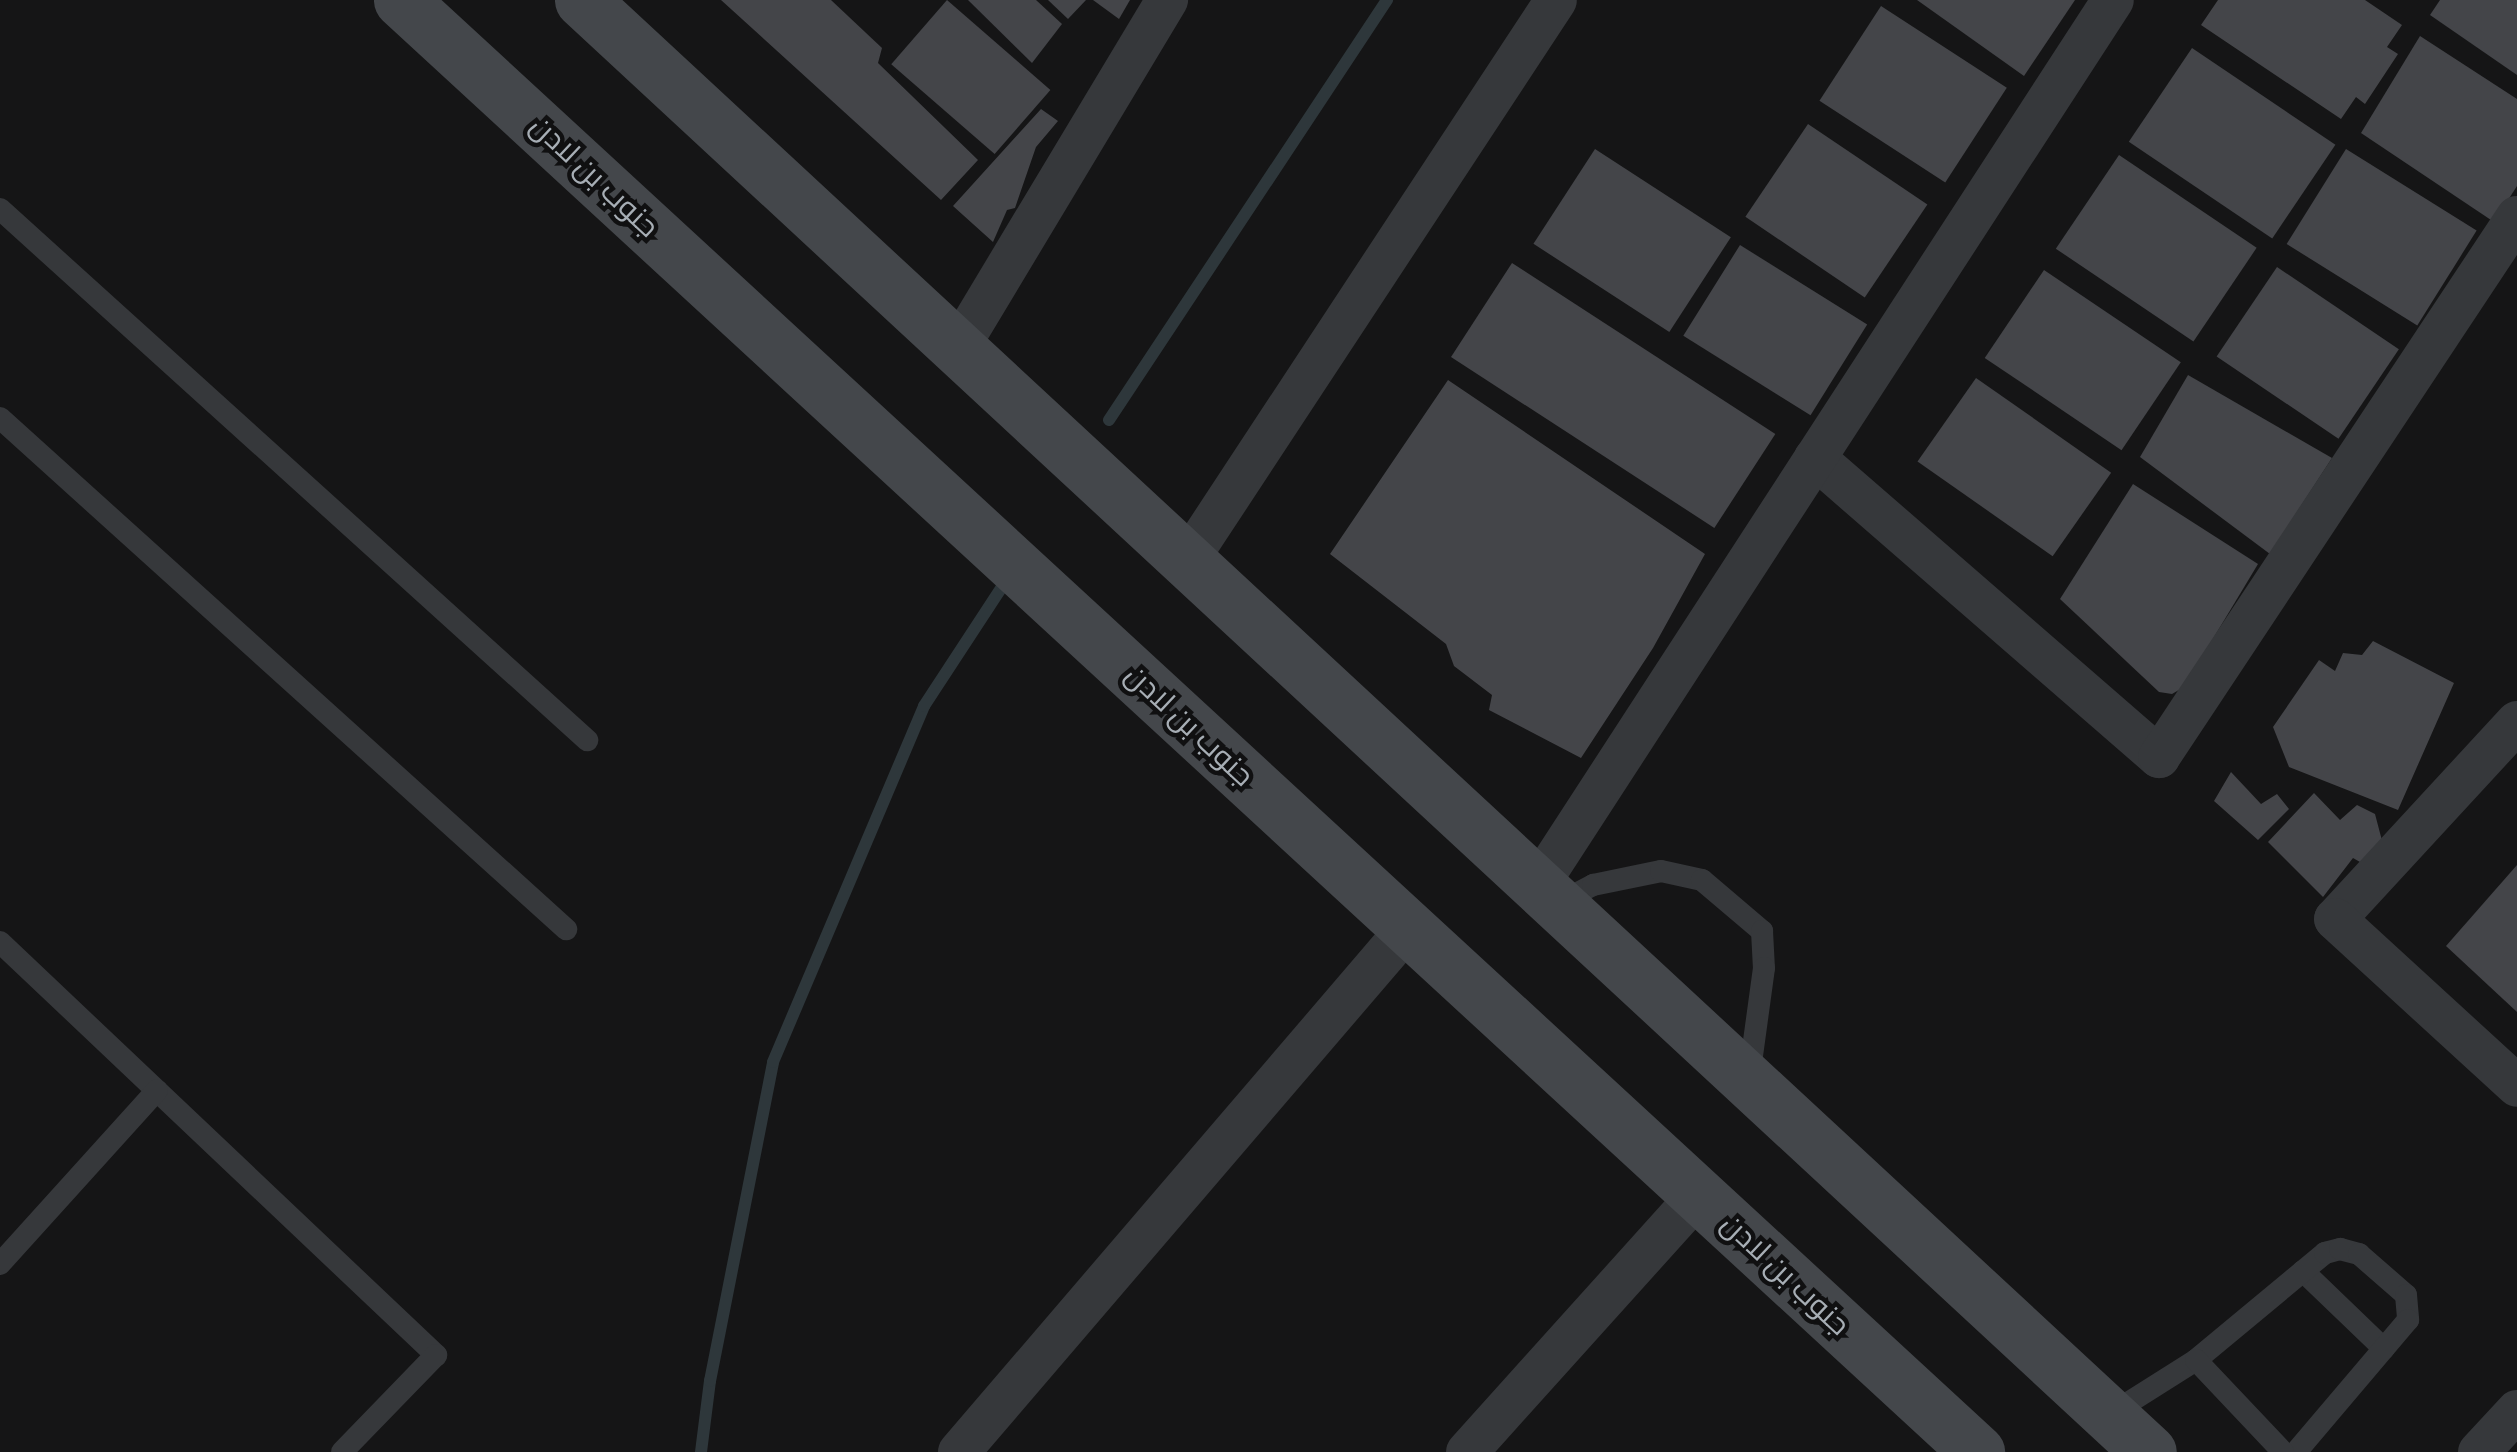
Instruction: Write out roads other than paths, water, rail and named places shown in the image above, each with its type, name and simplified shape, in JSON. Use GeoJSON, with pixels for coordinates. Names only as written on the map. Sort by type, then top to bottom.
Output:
{"type":"FeatureCollection","features":[{"type":"Feature","properties":{"kind":"street","name":"جنوب بن لادن"},"geometry":{"type":"LineString","coordinates":[[402,0],[1977,1452]]}},
{"type":"Feature","properties":{"kind":"street"},"geometry":{"type":"LineString","coordinates":[[582,0],[2149,1452]]}},
{"type":"Feature","properties":{"kind":"street"},"geometry":{"type":"LineString","coordinates":[[958,348],[1168,0]]}},
{"type":"Feature","properties":{"kind":"street"},"geometry":{"type":"LineString","coordinates":[[1187,561],[1556,0]]}},
{"type":"Feature","properties":{"kind":"street"},"geometry":{"type":"LineString","coordinates":[[1547,894],[1816,458],[2113,0]]}},
{"type":"Feature","properties":{"kind":"street"},"geometry":{"type":"LineString","coordinates":[[1816,458],[2159,757],[2517,217]]}},
{"type":"Feature","properties":{"kind":"street"},"geometry":{"type":"LineString","coordinates":[[2517,722],[2334,919],[2517,1086]]}},
{"type":"Feature","properties":{"kind":"street"},"geometry":{"type":"LineString","coordinates":[[959,1452],[1408,928]]}},
{"type":"Feature","properties":{"kind":"street"},"geometry":{"type":"LineString","coordinates":[[1468,1452],[1698,1194]]}},
{"type":"Feature","properties":{"kind":"street"},"geometry":{"type":"LineString","coordinates":[[2479,1452],[2517,1411]]}},
{"type":"Feature","properties":{"kind":"lane"},"geometry":{"type":"LineString","coordinates":[[0,209],[587,740]]}},
{"type":"Feature","properties":{"kind":"lane"},"geometry":{"type":"LineString","coordinates":[[0,418],[566,929]]}},
{"type":"Feature","properties":{"kind":"lane"},"geometry":{"type":"LineString","coordinates":[[1547,894],[1661,871],[1702,880],[1762,932],[1764,968],[1748,1081]]}},
{"type":"Feature","properties":{"kind":"lane"},"geometry":{"type":"LineString","coordinates":[[0,942],[436,1355],[342,1452]]}},
{"type":"Feature","properties":{"kind":"lane"},"geometry":{"type":"LineString","coordinates":[[0,1264],[156,1090]]}},
{"type":"Feature","properties":{"kind":"lane"},"geometry":{"type":"LineString","coordinates":[[2109,1415],[2196,1360],[2325,1254],[2340,1249],[2359,1254],[2406,1295],[2408,1320],[2296,1452]]}},
{"type":"Feature","properties":{"kind":"lane"},"geometry":{"type":"LineString","coordinates":[[2303,1271],[2384,1348]]}},
{"type":"Feature","properties":{"kind":"lane"},"geometry":{"type":"LineString","coordinates":[[2196,1360],[2283,1452]]}},
{"type":"Feature","properties":{"kind":"waterway"},"geometry":{"type":"LineString","coordinates":[[1109,420],[1387,0]]}},
{"type":"Feature","properties":{"kind":"waterway"},"geometry":{"type":"LineString","coordinates":[[701,1452],[710,1381],[773,1062],[924,706],[1002,587]]}}]}
